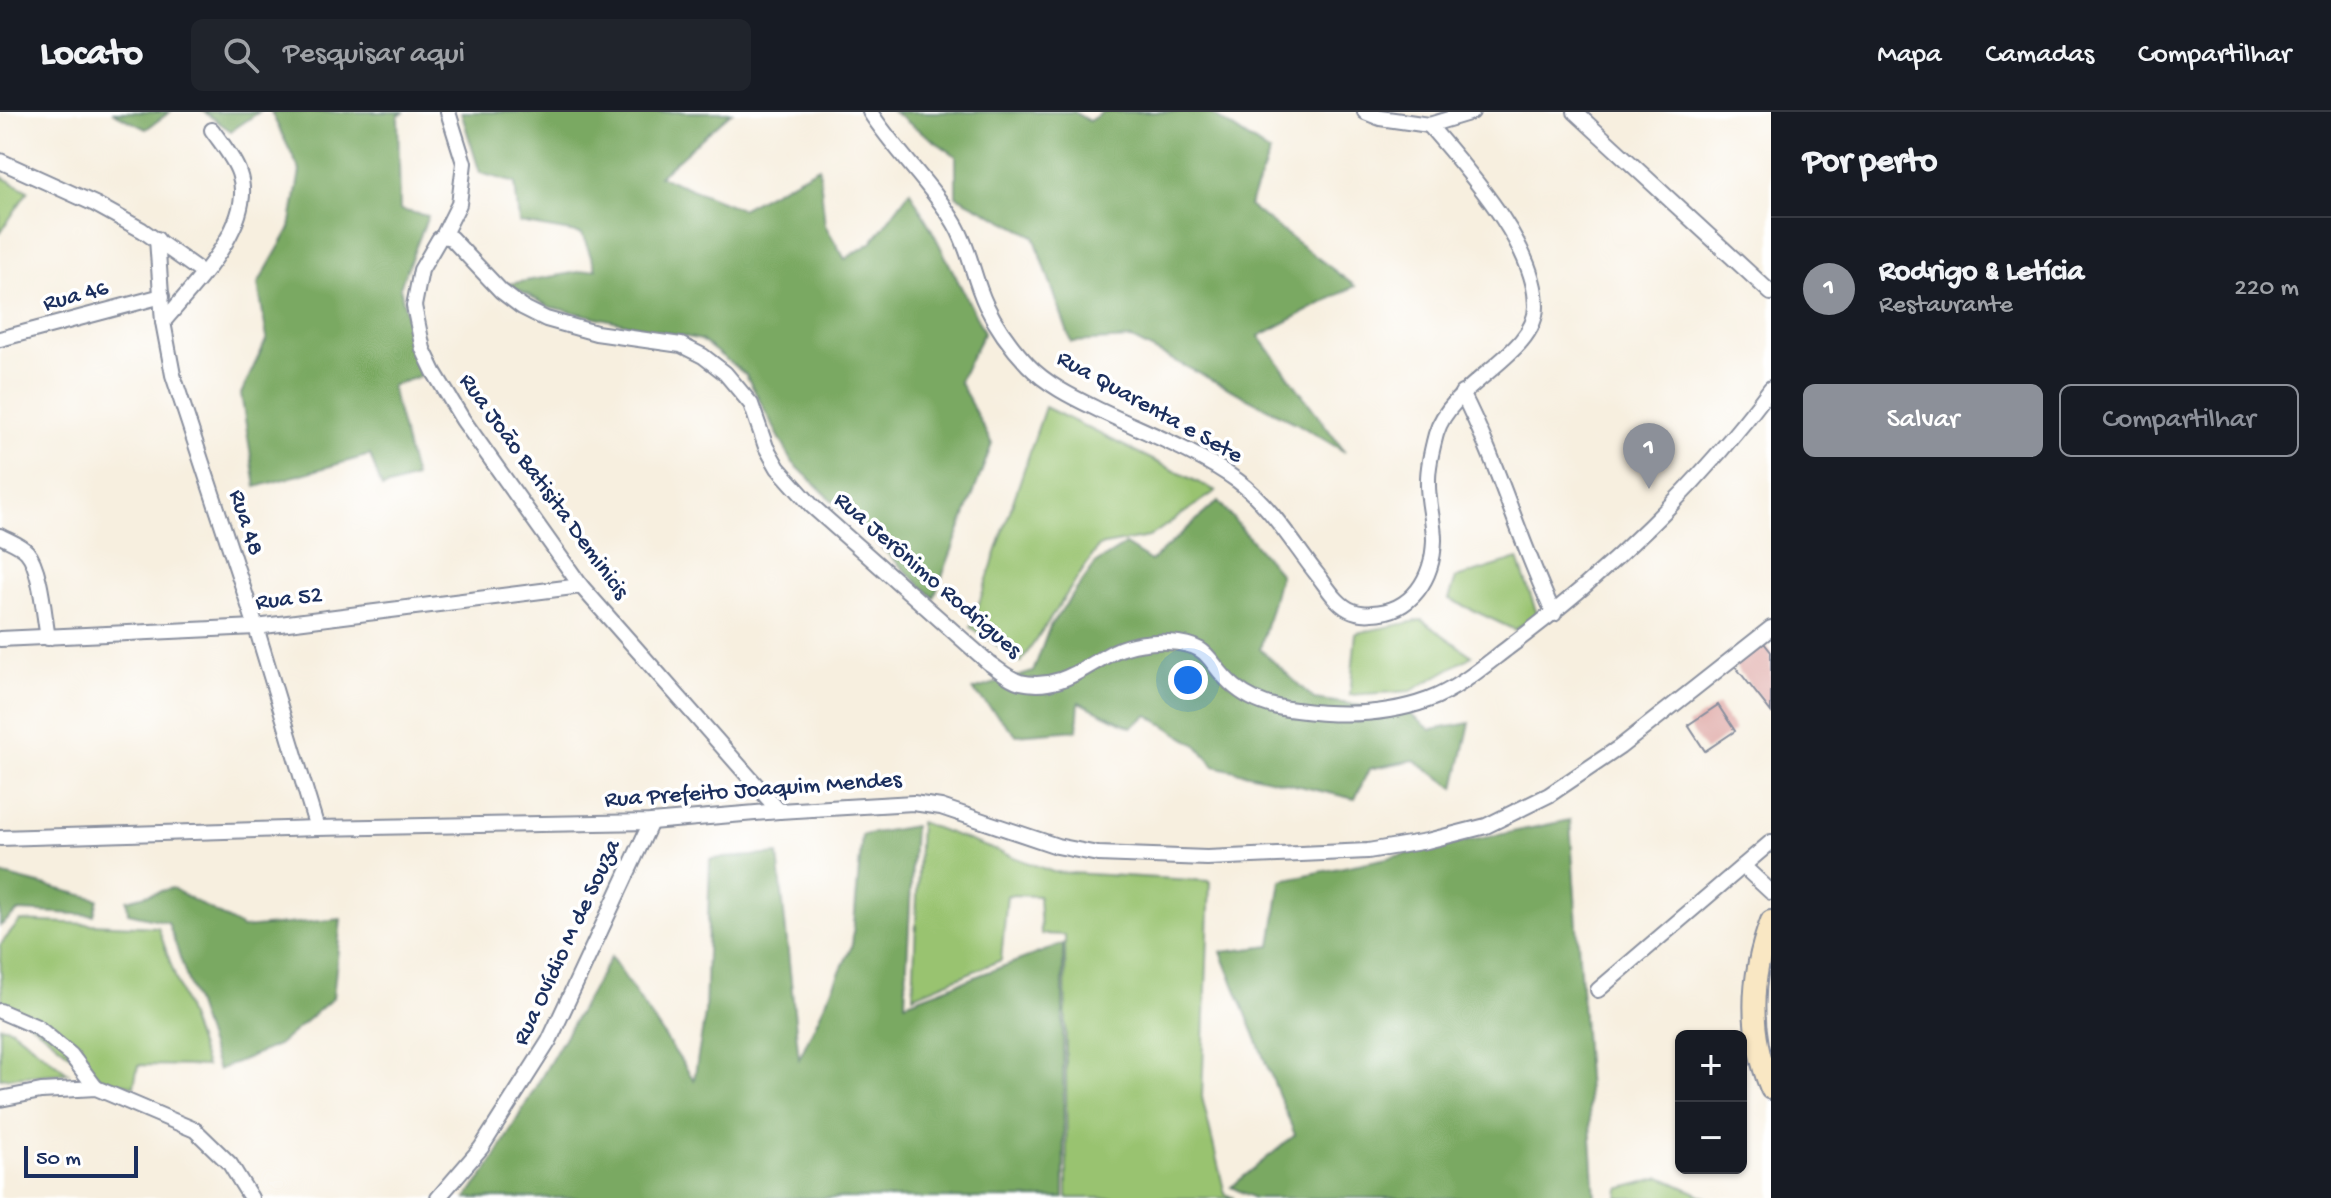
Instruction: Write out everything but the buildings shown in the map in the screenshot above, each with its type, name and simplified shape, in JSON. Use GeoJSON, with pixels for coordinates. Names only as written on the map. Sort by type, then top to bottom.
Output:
{"type":"FeatureCollection","features":[{"type":"Feature","properties":{"kind":"main road"},"geometry":{"type":"LineString","coordinates":[[1771,921],[1760,952],[1754,988],[1755,1028],[1763,1071],[1771,1089]]}},
{"type":"Feature","properties":{"kind":"street","name":"Rua João Batisita Deminicis"},"geometry":{"type":"LineString","coordinates":[[448,112],[464,163],[459,204],[421,270],[416,286],[414,306],[423,349],[463,420],[581,586],[779,811]]}},
{"type":"Feature","properties":{"kind":"street","name":"Rua Quarenta e Sete"},"geometry":{"type":"LineString","coordinates":[[870,112],[953,220],[964,241],[986,305],[1030,367],[1078,400],[1238,481],[1266,507],[1335,597],[1351,611],[1370,614],[1390,612],[1408,603],[1419,591],[1430,568],[1434,540],[1428,476],[1436,433],[1443,416],[1462,393],[1525,339],[1534,322],[1536,306],[1527,267],[1499,213],[1429,125]]}},
{"type":"Feature","properties":{"kind":"street"},"geometry":{"type":"LineString","coordinates":[[1365,112],[1380,118],[1429,125],[1472,112]]}},
{"type":"Feature","properties":{"kind":"street"},"geometry":{"type":"LineString","coordinates":[[1575,112],[1771,293]]}},
{"type":"Feature","properties":{"kind":"street"},"geometry":{"type":"LineString","coordinates":[[163,322],[234,228],[242,196],[239,172],[212,130]]}},
{"type":"Feature","properties":{"kind":"street"},"geometry":{"type":"LineString","coordinates":[[0,161],[95,204],[157,239],[203,273]]}},
{"type":"Feature","properties":{"kind":"street","name":"Rua Jerônimo Rodrigues"},"geometry":{"type":"LineString","coordinates":[[443,236],[451,238],[501,291],[522,307],[546,319],[596,333],[681,345],[710,361],[725,373],[751,404],[766,447],[778,468],[812,506],[989,663],[1017,682],[1038,684],[1061,680],[1081,673],[1117,650],[1130,646],[1184,643],[1209,654],[1233,686],[1257,702],[1296,710],[1365,713],[1430,700],[1463,682],[1554,614],[1630,545],[1685,488],[1771,388]]}},
{"type":"Feature","properties":{"kind":"street","name":"Rua 48"},"geometry":{"type":"LineString","coordinates":[[157,239],[163,322],[173,375],[256,627],[317,828]]}},
{"type":"Feature","properties":{"kind":"street","name":"Rua 46"},"geometry":{"type":"LineString","coordinates":[[0,339],[162,296]]}},
{"type":"Feature","properties":{"kind":"street"},"geometry":{"type":"LineString","coordinates":[[1462,393],[1499,471],[1533,569],[1554,614]]}},
{"type":"Feature","properties":{"kind":"street"},"geometry":{"type":"LineString","coordinates":[[0,536],[25,549],[31,556],[48,638]]}},
{"type":"Feature","properties":{"kind":"street","name":"Rua 52"},"geometry":{"type":"LineString","coordinates":[[0,639],[256,627],[581,586]]}},
{"type":"Feature","properties":{"kind":"street","name":"Rua Prefeito Joaquim Mendes"},"geometry":{"type":"LineString","coordinates":[[0,838],[651,822],[913,803],[973,817],[1057,846],[1098,854],[1134,857],[1282,857],[1368,851],[1427,841],[1486,826],[1574,780],[1771,628]]}},
{"type":"Feature","properties":{"kind":"street","name":"Rua Ovídio M de Souza"},"geometry":{"type":"LineString","coordinates":[[438,1198],[481,1148],[549,1041],[651,822]]}},
{"type":"Feature","properties":{"kind":"street"},"geometry":{"type":"LineString","coordinates":[[1598,990],[1771,842]]}},
{"type":"Feature","properties":{"kind":"street"},"geometry":{"type":"LineString","coordinates":[[1743,866],[1771,892]]}},
{"type":"Feature","properties":{"kind":"street"},"geometry":{"type":"LineString","coordinates":[[0,1011],[37,1027],[71,1055],[96,1088]]}},
{"type":"Feature","properties":{"kind":"street"},"geometry":{"type":"LineString","coordinates":[[0,1099],[41,1091],[96,1088],[195,1130],[230,1164],[251,1198]]}},
{"type":"Feature","properties":{"kind":"green space"},"geometry":{"type":"Polygon","coordinates":[[[112,112],[170,112],[146,129],[112,112]]]}},
{"type":"Feature","properties":{"kind":"green space"},"geometry":{"type":"Polygon","coordinates":[[[204,112],[259,112],[231,131],[204,112]]]}},
{"type":"Feature","properties":{"kind":"green space"},"geometry":{"type":"Polygon","coordinates":[[[271,112],[405,112],[398,115],[400,210],[428,216],[400,287],[421,376],[391,386],[415,478],[382,488],[370,455],[256,487],[241,394],[267,338],[258,284],[290,228],[300,171],[271,112]]]}},
{"type":"Feature","properties":{"kind":"green space"},"geometry":{"type":"Polygon","coordinates":[[[461,112],[732,112],[659,176],[741,209],[819,167],[825,225],[845,259],[872,242],[910,191],[984,332],[959,381],[992,444],[934,598],[793,463],[746,375],[701,340],[550,307],[508,284],[596,269],[582,234],[519,223],[515,183],[480,173],[461,112]]]}},
{"type":"Feature","properties":{"kind":"green space"},"geometry":{"type":"Polygon","coordinates":[[[893,112],[1074,112],[1089,121],[1103,112],[1209,112],[1270,153],[1249,206],[1355,286],[1259,336],[1345,452],[1296,423],[1132,339],[1071,342],[1034,236],[956,196],[956,156],[893,112]]]}},
{"type":"Feature","properties":{"kind":"green space"},"geometry":{"type":"Polygon","coordinates":[[[0,176],[28,191],[0,233],[0,176]]]}},
{"type":"Feature","properties":{"kind":"green space"},"geometry":{"type":"Polygon","coordinates":[[[1045,407],[1216,491],[1149,537],[1099,546],[1021,662],[971,627],[1045,407]]]}},
{"type":"Feature","properties":{"kind":"green space"},"geometry":{"type":"Polygon","coordinates":[[[1218,501],[1280,574],[1260,649],[1314,699],[1408,712],[1431,730],[1470,723],[1455,788],[1414,760],[1369,769],[1355,799],[1214,766],[1198,746],[1148,715],[1131,727],[1079,702],[1077,730],[1016,735],[973,690],[1033,672],[1050,626],[1096,563],[1125,545],[1151,561],[1218,501]]]}},
{"type":"Feature","properties":{"kind":"green space"},"geometry":{"type":"Polygon","coordinates":[[[1518,559],[1537,614],[1515,630],[1449,599],[1456,578],[1518,559]]]}},
{"type":"Feature","properties":{"kind":"green space"},"geometry":{"type":"Polygon","coordinates":[[[1422,620],[1472,656],[1411,691],[1350,695],[1356,633],[1422,620]]]}},
{"type":"Feature","properties":{"kind":"green space"},"geometry":{"type":"Polygon","coordinates":[[[1570,820],[1595,1198],[1254,1198],[1231,1187],[1295,1135],[1221,952],[1271,946],[1281,880],[1570,820]]]}},
{"type":"Feature","properties":{"kind":"green space"},"geometry":{"type":"Polygon","coordinates":[[[920,822],[1053,872],[1210,881],[1202,1097],[1225,1194],[1234,1198],[1067,1198],[1065,935],[1041,934],[1039,896],[1007,895],[1001,960],[913,996],[920,822]]]}},
{"type":"Feature","properties":{"kind":"green space"},"geometry":{"type":"Polygon","coordinates":[[[914,826],[905,1003],[1063,944],[1064,1198],[466,1198],[487,1171],[611,957],[694,1080],[705,1014],[710,859],[778,854],[799,1059],[852,946],[862,835],[914,826]]]}},
{"type":"Feature","properties":{"kind":"green space"},"geometry":{"type":"Polygon","coordinates":[[[0,874],[98,899],[94,915],[19,911],[0,926],[0,874]]]}},
{"type":"Feature","properties":{"kind":"green space"},"geometry":{"type":"Polygon","coordinates":[[[172,888],[243,928],[341,919],[333,998],[278,1045],[218,1070],[168,922],[128,913],[127,900],[172,888]]]}},
{"type":"Feature","properties":{"kind":"green space"},"geometry":{"type":"Polygon","coordinates":[[[20,921],[158,927],[206,1066],[138,1065],[134,1086],[101,1079],[2,1000],[0,945],[20,921]]]}},
{"type":"Feature","properties":{"kind":"green space"},"geometry":{"type":"Polygon","coordinates":[[[0,1026],[10,1028],[68,1073],[0,1078],[0,1026]]]}},
{"type":"Feature","properties":{"kind":"green space"},"geometry":{"type":"Polygon","coordinates":[[[1661,1177],[1707,1198],[1618,1198],[1619,1189],[1661,1177]]]}},
{"type":"Feature","properties":{"kind":"place","name":"Rodrigo & Letícia"},"geometry":{"type":"Point","coordinates":[1649,489]}}]}
